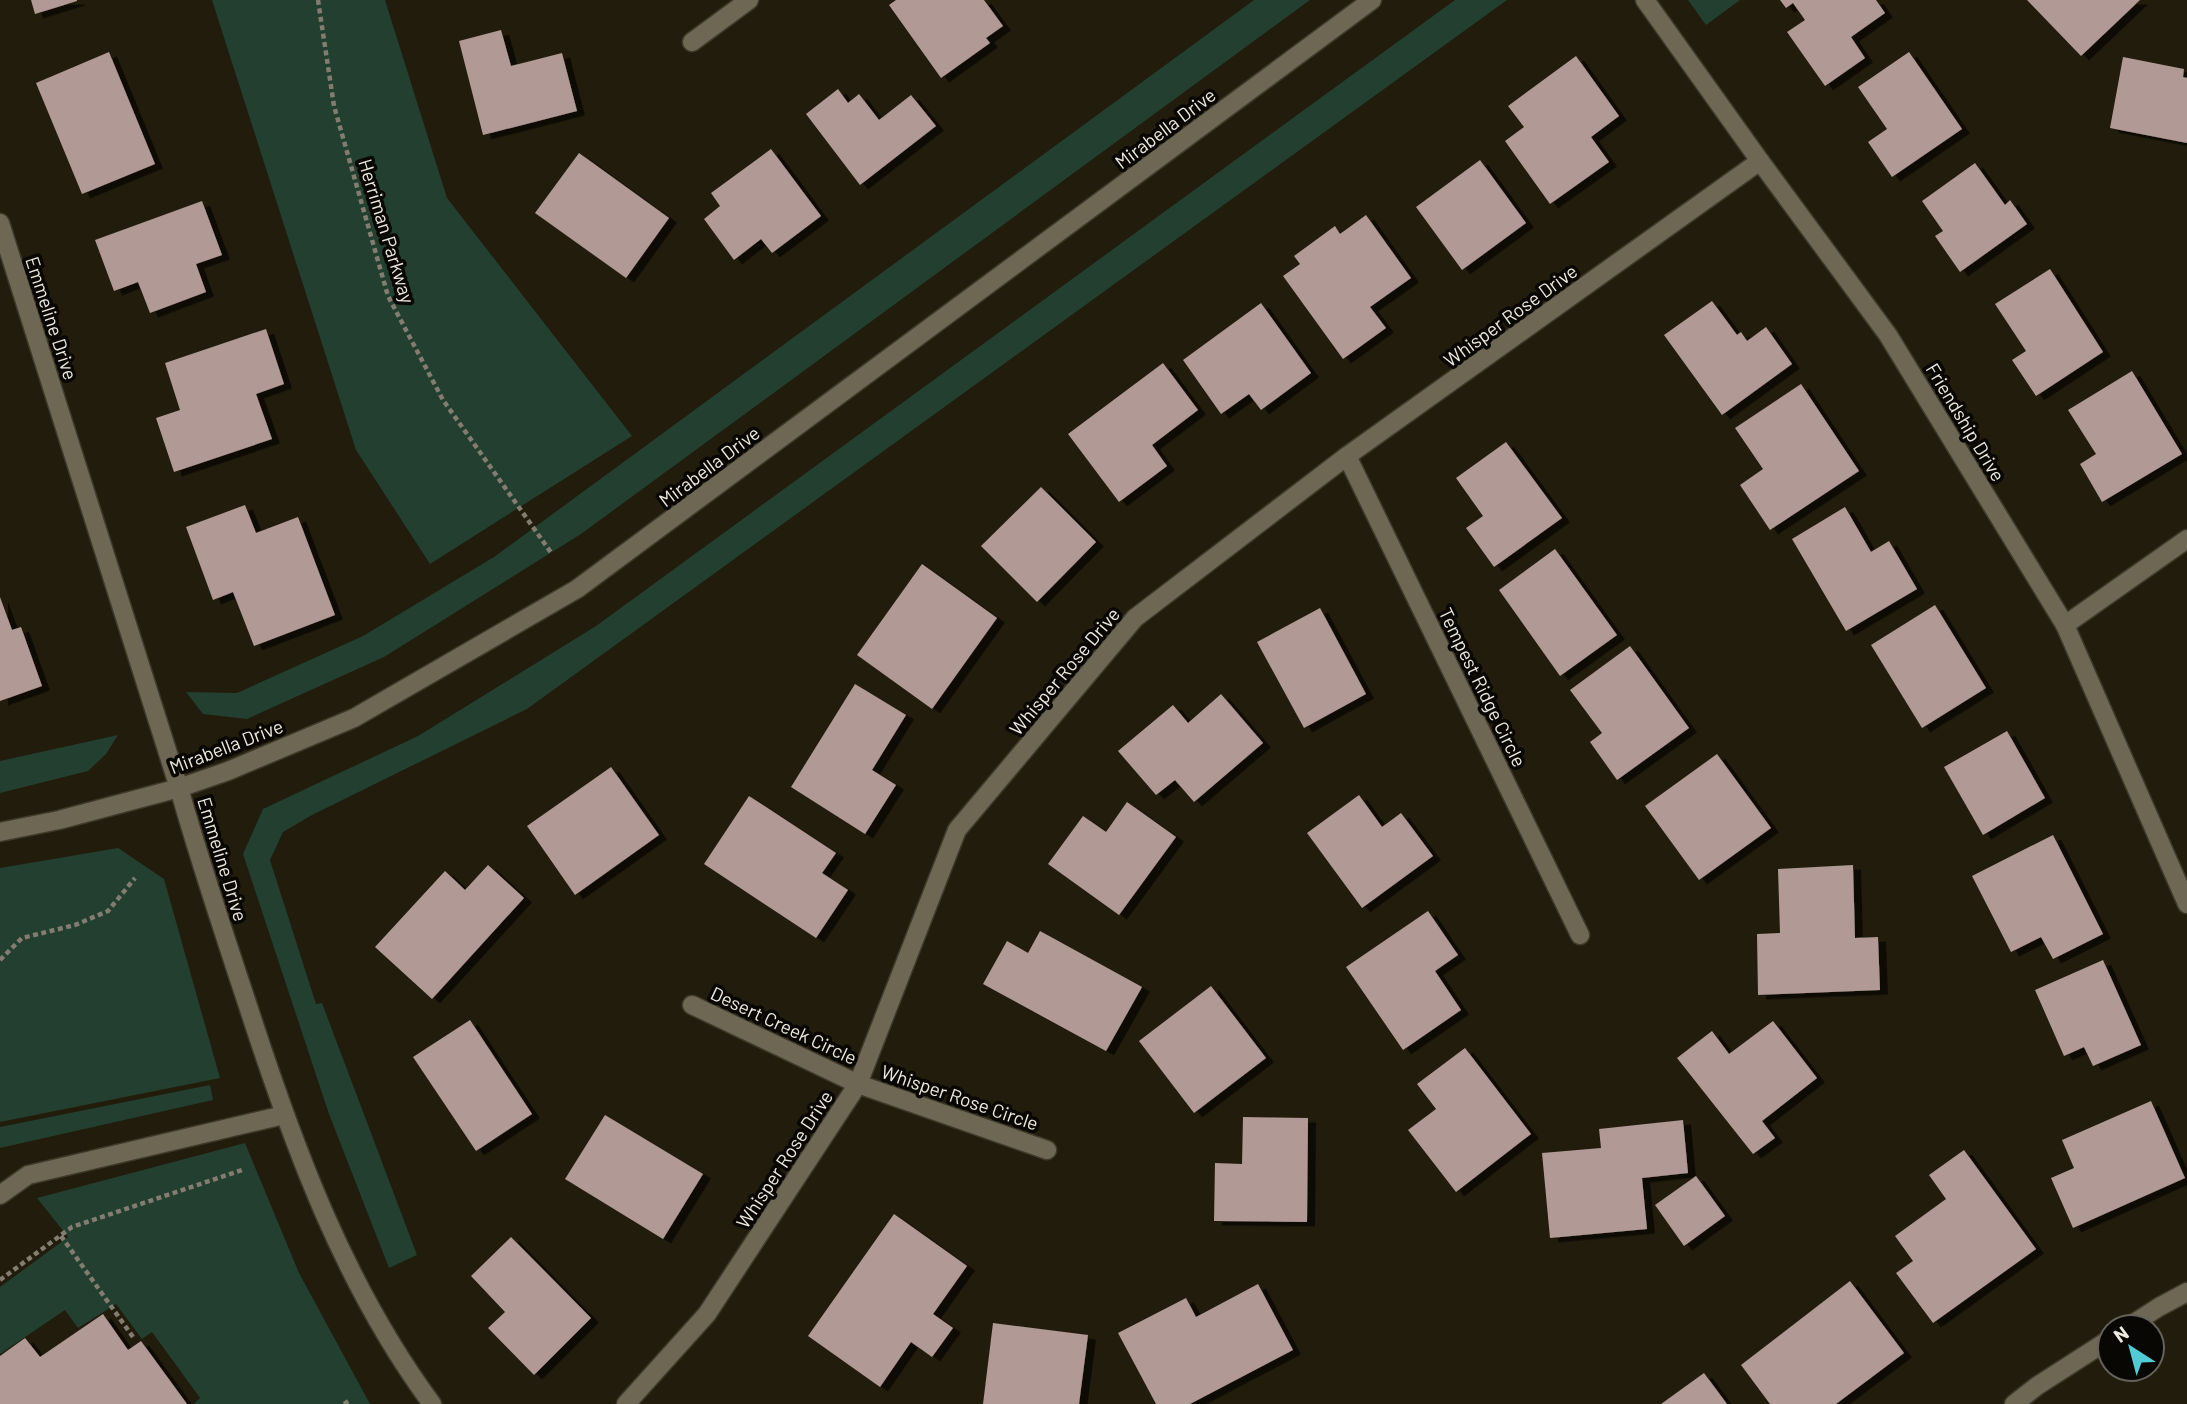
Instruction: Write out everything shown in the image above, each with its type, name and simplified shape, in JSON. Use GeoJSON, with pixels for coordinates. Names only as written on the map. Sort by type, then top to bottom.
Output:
{"type":"FeatureCollection","features":[{"type":"Feature","properties":{"kind":"street"},"geometry":{"type":"LineString","coordinates":[[692,42],[749,0]]}},
{"type":"Feature","properties":{"kind":"street","name":"Mirabella Drive"},"geometry":{"type":"LineString","coordinates":[[0,832],[59,820],[179,788],[228,771],[354,718],[577,589],[1373,0]]}},
{"type":"Feature","properties":{"kind":"street","name":"Friendship Drive"},"geometry":{"type":"LineString","coordinates":[[1645,0],[1888,335],[2065,625],[2187,904]]}},
{"type":"Feature","properties":{"kind":"street","name":"Whisper Rose Drive"},"geometry":{"type":"LineString","coordinates":[[626,1404],[707,1314],[858,1084],[957,830],[1135,618],[1347,456],[1760,161]]}},
{"type":"Feature","properties":{"kind":"street","name":"Emmeline Drive"},"geometry":{"type":"LineString","coordinates":[[0,223],[199,858],[284,1115],[339,1248],[408,1371],[432,1404]]}},
{"type":"Feature","properties":{"kind":"street","name":"Tempest Ridge Circle"},"geometry":{"type":"LineString","coordinates":[[1347,456],[1580,935]]}},
{"type":"Feature","properties":{"kind":"street"},"geometry":{"type":"LineString","coordinates":[[2065,625],[2187,538]]}},
{"type":"Feature","properties":{"kind":"street","name":"Desert Creek Circle"},"geometry":{"type":"LineString","coordinates":[[691,1005],[858,1084]]}},
{"type":"Feature","properties":{"kind":"street","name":"Whisper Rose Circle"},"geometry":{"type":"LineString","coordinates":[[858,1084],[1047,1150]]}},
{"type":"Feature","properties":{"kind":"street"},"geometry":{"type":"LineString","coordinates":[[0,1195],[28,1175],[284,1115]]}},
{"type":"Feature","properties":{"kind":"street"},"geometry":{"type":"LineString","coordinates":[[2152,1313],[2187,1292]]}},
{"type":"Feature","properties":{"kind":"street"},"geometry":{"type":"LineString","coordinates":[[2014,1404],[2096,1348]]}},
{"type":"Feature","properties":{"kind":"path","name":"Herriman Parkway"},"geometry":{"type":"LineString","coordinates":[[318,0],[334,106],[388,296],[443,400],[552,554]]}},
{"type":"Feature","properties":{"kind":"path"},"geometry":{"type":"LineString","coordinates":[[0,960],[22,938],[75,925],[108,911],[135,877]]}},
{"type":"Feature","properties":{"kind":"path"},"geometry":{"type":"LineString","coordinates":[[0,1280],[72,1227],[242,1170]]}},
{"type":"Feature","properties":{"kind":"path"},"geometry":{"type":"LineString","coordinates":[[61,1236],[133,1337]]}},
{"type":"Feature","properties":{"kind":"path"},"geometry":{"type":"LineString","coordinates":[[344,1404],[350,1400]]}},
{"type":"Feature","properties":{"kind":"green space"},"geometry":{"type":"Polygon","coordinates":[[[212,0],[385,0],[447,198],[632,436],[430,564],[356,450],[212,0]]]}},
{"type":"Feature","properties":{"kind":"green space"},"geometry":{"type":"Polygon","coordinates":[[[1254,0],[1310,0],[581,534],[384,657],[247,719],[203,714],[186,692],[237,693],[363,636],[494,557],[1254,0]]]}},
{"type":"Feature","properties":{"kind":"green space"},"geometry":{"type":"Polygon","coordinates":[[[1455,0],[1507,0],[527,709],[312,815],[283,832],[270,860],[316,1004],[322,1003],[417,1255],[389,1268],[329,1114],[243,854],[263,809],[418,736],[596,626],[1455,0]]]}},
{"type":"Feature","properties":{"kind":"green space"},"geometry":{"type":"Polygon","coordinates":[[[1688,0],[1740,0],[1706,25],[1688,0]]]}},
{"type":"Feature","properties":{"kind":"green space"},"geometry":{"type":"Polygon","coordinates":[[[118,735],[106,754],[88,771],[0,793],[0,761],[118,735]]]}},
{"type":"Feature","properties":{"kind":"green space"},"geometry":{"type":"Polygon","coordinates":[[[118,848],[164,879],[220,1078],[0,1122],[0,868],[118,848]]]}},
{"type":"Feature","properties":{"kind":"green space"},"geometry":{"type":"Polygon","coordinates":[[[210,1085],[213,1100],[0,1148],[0,1127],[210,1085]]]}},
{"type":"Feature","properties":{"kind":"green space"},"geometry":{"type":"Polygon","coordinates":[[[245,1143],[299,1273],[370,1404],[194,1404],[200,1398],[152,1332],[142,1339],[116,1304],[78,1328],[65,1310],[0,1354],[0,1287],[68,1237],[37,1198],[245,1143]]]}},
{"type":"Feature","properties":{"kind":"building"},"geometry":{"type":"Polygon","coordinates":[[[31,0],[77,0],[77,1],[35,14],[31,0]]]}},
{"type":"Feature","properties":{"kind":"building"},"geometry":{"type":"Polygon","coordinates":[[[896,0],[984,0],[1003,26],[986,38],[990,43],[941,78],[889,5],[896,0]]]}},
{"type":"Feature","properties":{"kind":"building"},"geometry":{"type":"Polygon","coordinates":[[[1780,0],[1876,0],[1885,13],[1851,37],[1865,58],[1825,86],[1787,32],[1805,20],[1793,3],[1786,8],[1780,0]]]}},
{"type":"Feature","properties":{"kind":"building"},"geometry":{"type":"Polygon","coordinates":[[[2027,0],[2140,0],[2081,56],[2027,0]]]}},
{"type":"Feature","properties":{"kind":"building"},"geometry":{"type":"Polygon","coordinates":[[[501,30],[511,66],[562,53],[577,111],[483,135],[459,41],[501,30]]]}},
{"type":"Feature","properties":{"kind":"building"},"geometry":{"type":"Polygon","coordinates":[[[109,52],[155,164],[82,194],[36,83],[109,52]]]}},
{"type":"Feature","properties":{"kind":"building"},"geometry":{"type":"Polygon","coordinates":[[[1909,52],[1962,129],[1892,177],[1868,142],[1887,129],[1858,87],[1909,52]]]}},
{"type":"Feature","properties":{"kind":"building"},"geometry":{"type":"Polygon","coordinates":[[[1576,56],[1619,116],[1591,137],[1609,162],[1550,204],[1505,141],[1524,127],[1508,106],[1576,56]]]}},
{"type":"Feature","properties":{"kind":"building"},"geometry":{"type":"Polygon","coordinates":[[[2123,57],[2184,69],[2183,77],[2187,78],[2187,143],[2110,128],[2123,57]]]}},
{"type":"Feature","properties":{"kind":"building"},"geometry":{"type":"Polygon","coordinates":[[[838,89],[848,103],[859,94],[879,120],[911,95],[936,126],[860,185],[806,114],[838,89]]]}},
{"type":"Feature","properties":{"kind":"building"},"geometry":{"type":"Polygon","coordinates":[[[771,149],[821,216],[772,253],[761,239],[734,260],[704,219],[720,206],[711,193],[771,149]]]}},
{"type":"Feature","properties":{"kind":"building"},"geometry":{"type":"Polygon","coordinates":[[[579,153],[669,218],[626,278],[535,213],[579,153]]]}},
{"type":"Feature","properties":{"kind":"building"},"geometry":{"type":"Polygon","coordinates":[[[1480,160],[1526,223],[1462,270],[1416,207],[1480,160]]]}},
{"type":"Feature","properties":{"kind":"building"},"geometry":{"type":"Polygon","coordinates":[[[1975,163],[2005,205],[2010,200],[2027,224],[1960,272],[1935,236],[1943,231],[1922,201],[1975,163]]]}},
{"type":"Feature","properties":{"kind":"building"},"geometry":{"type":"Polygon","coordinates":[[[202,201],[222,255],[196,264],[206,292],[150,313],[138,282],[114,291],[95,240],[202,201]]]}},
{"type":"Feature","properties":{"kind":"building"},"geometry":{"type":"Polygon","coordinates":[[[1366,215],[1411,278],[1370,307],[1386,328],[1343,359],[1283,276],[1300,264],[1294,256],[1335,226],[1340,234],[1366,215]]]}},
{"type":"Feature","properties":{"kind":"building"},"geometry":{"type":"Polygon","coordinates":[[[2050,269],[2103,352],[2036,396],[2012,360],[2026,351],[1995,304],[2050,269]]]}},
{"type":"Feature","properties":{"kind":"building"},"geometry":{"type":"Polygon","coordinates":[[[1712,301],[1737,335],[1741,332],[1747,341],[1766,327],[1792,364],[1722,415],[1664,335],[1712,301]]]}},
{"type":"Feature","properties":{"kind":"building"},"geometry":{"type":"Polygon","coordinates":[[[1261,303],[1311,373],[1261,410],[1249,394],[1221,414],[1183,360],[1261,303]]]}},
{"type":"Feature","properties":{"kind":"building"},"geometry":{"type":"Polygon","coordinates":[[[266,329],[284,384],[256,394],[272,439],[174,472],[156,418],[180,410],[165,363],[266,329]]]}},
{"type":"Feature","properties":{"kind":"building"},"geometry":{"type":"Polygon","coordinates":[[[1163,363],[1198,410],[1152,445],[1167,466],[1119,502],[1068,434],[1163,363]]]}},
{"type":"Feature","properties":{"kind":"building"},"geometry":{"type":"Polygon","coordinates":[[[2132,371],[2182,454],[2102,502],[2080,464],[2096,454],[2068,410],[2132,371]]]}},
{"type":"Feature","properties":{"kind":"building"},"geometry":{"type":"Polygon","coordinates":[[[1801,384],[1859,471],[1770,530],[1740,485],[1763,469],[1735,428],[1801,384]]]}},
{"type":"Feature","properties":{"kind":"building"},"geometry":{"type":"Polygon","coordinates":[[[1506,442],[1562,518],[1494,567],[1466,528],[1483,516],[1456,478],[1506,442]]]}},
{"type":"Feature","properties":{"kind":"building"},"geometry":{"type":"Polygon","coordinates":[[[1041,487],[1096,542],[1037,602],[981,546],[1041,487]]]}},
{"type":"Feature","properties":{"kind":"building"},"geometry":{"type":"Polygon","coordinates":[[[245,505],[256,533],[298,517],[335,615],[254,646],[233,592],[213,600],[186,527],[245,505]]]}},
{"type":"Feature","properties":{"kind":"building"},"geometry":{"type":"Polygon","coordinates":[[[1845,507],[1871,552],[1889,541],[1917,589],[1846,631],[1792,539],[1845,507]]]}},
{"type":"Feature","properties":{"kind":"building"},"geometry":{"type":"Polygon","coordinates":[[[1555,549],[1617,635],[1560,676],[1499,590],[1555,549]]]}},
{"type":"Feature","properties":{"kind":"building"},"geometry":{"type":"Polygon","coordinates":[[[922,564],[997,618],[932,709],[857,655],[922,564]]]}},
{"type":"Feature","properties":{"kind":"building"},"geometry":{"type":"Polygon","coordinates":[[[0,597],[12,630],[21,627],[42,686],[0,701],[0,597]]]}},
{"type":"Feature","properties":{"kind":"building"},"geometry":{"type":"Polygon","coordinates":[[[1935,605],[1986,688],[1922,728],[1871,645],[1935,605]]]}},
{"type":"Feature","properties":{"kind":"building"},"geometry":{"type":"Polygon","coordinates":[[[1320,608],[1366,694],[1304,728],[1257,642],[1320,608]]]}},
{"type":"Feature","properties":{"kind":"building"},"geometry":{"type":"Polygon","coordinates":[[[1630,646],[1689,728],[1617,780],[1590,742],[1602,733],[1570,690],[1630,646]]]}},
{"type":"Feature","properties":{"kind":"building"},"geometry":{"type":"Polygon","coordinates":[[[855,684],[906,715],[872,770],[896,785],[865,834],[791,787],[855,684]]]}},
{"type":"Feature","properties":{"kind":"building"},"geometry":{"type":"Polygon","coordinates":[[[1221,694],[1263,743],[1194,802],[1175,780],[1156,795],[1118,751],[1173,705],[1188,723],[1221,694]]]}},
{"type":"Feature","properties":{"kind":"building"},"geometry":{"type":"Polygon","coordinates":[[[2007,731],[2045,798],[1983,835],[1944,767],[2007,731]]]}},
{"type":"Feature","properties":{"kind":"building"},"geometry":{"type":"Polygon","coordinates":[[[1717,754],[1771,828],[1699,880],[1645,806],[1717,754]]]}},
{"type":"Feature","properties":{"kind":"building"},"geometry":{"type":"Polygon","coordinates":[[[611,767],[659,835],[575,895],[527,826],[611,767]]]}},
{"type":"Feature","properties":{"kind":"building"},"geometry":{"type":"Polygon","coordinates":[[[1359,795],[1382,827],[1401,813],[1433,856],[1362,908],[1307,833],[1359,795]]]}},
{"type":"Feature","properties":{"kind":"building"},"geometry":{"type":"Polygon","coordinates":[[[749,796],[836,853],[822,873],[848,890],[816,938],[704,864],[749,796]]]}},
{"type":"Feature","properties":{"kind":"building"},"geometry":{"type":"Polygon","coordinates":[[[1127,802],[1176,837],[1119,915],[1048,864],[1083,816],[1106,832],[1127,802]]]}},
{"type":"Feature","properties":{"kind":"building"},"geometry":{"type":"Polygon","coordinates":[[[2053,835],[2103,934],[2053,959],[2041,937],[2011,952],[1972,876],[2053,835]]]}},
{"type":"Feature","properties":{"kind":"building"},"geometry":{"type":"Polygon","coordinates":[[[488,865],[524,898],[432,999],[375,947],[445,871],[465,890],[488,865]]]}},
{"type":"Feature","properties":{"kind":"building"},"geometry":{"type":"Polygon","coordinates":[[[1853,865],[1855,938],[1878,937],[1880,990],[1758,995],[1757,934],[1780,933],[1778,869],[1853,865]]]}},
{"type":"Feature","properties":{"kind":"building"},"geometry":{"type":"Polygon","coordinates":[[[1428,911],[1458,955],[1435,971],[1461,1010],[1403,1050],[1346,967],[1428,911]]]}},
{"type":"Feature","properties":{"kind":"building"},"geometry":{"type":"Polygon","coordinates":[[[1040,931],[1142,987],[1106,1051],[983,984],[1007,941],[1028,953],[1040,931]]]}},
{"type":"Feature","properties":{"kind":"building"},"geometry":{"type":"Polygon","coordinates":[[[2103,960],[2141,1045],[2093,1066],[2084,1047],[2064,1056],[2035,990],[2103,960]]]}},
{"type":"Feature","properties":{"kind":"building"},"geometry":{"type":"Polygon","coordinates":[[[1211,986],[1266,1058],[1194,1113],[1139,1041],[1211,986]]]}},
{"type":"Feature","properties":{"kind":"building"},"geometry":{"type":"Polygon","coordinates":[[[470,1020],[532,1114],[476,1151],[413,1057],[470,1020]]]}},
{"type":"Feature","properties":{"kind":"building"},"geometry":{"type":"Polygon","coordinates":[[[1773,1021],[1817,1078],[1762,1121],[1775,1138],[1753,1154],[1677,1058],[1712,1031],[1729,1054],[1773,1021]]]}},
{"type":"Feature","properties":{"kind":"building"},"geometry":{"type":"Polygon","coordinates":[[[1465,1048],[1531,1134],[1456,1192],[1408,1130],[1436,1109],[1417,1084],[1465,1048]]]}},
{"type":"Feature","properties":{"kind":"building"},"geometry":{"type":"Polygon","coordinates":[[[2151,1101],[2185,1178],[2073,1228],[2051,1178],[2074,1168],[2062,1140],[2151,1101]]]}},
{"type":"Feature","properties":{"kind":"building"},"geometry":{"type":"Polygon","coordinates":[[[605,1115],[703,1174],[663,1239],[565,1179],[605,1115]]]}},
{"type":"Feature","properties":{"kind":"building"},"geometry":{"type":"Polygon","coordinates":[[[1243,1117],[1308,1118],[1307,1222],[1214,1221],[1215,1163],[1242,1164],[1243,1117]]]}},
{"type":"Feature","properties":{"kind":"building"},"geometry":{"type":"Polygon","coordinates":[[[1683,1120],[1688,1173],[1642,1178],[1647,1229],[1550,1238],[1542,1153],[1601,1148],[1599,1129],[1683,1120]]]}},
{"type":"Feature","properties":{"kind":"building"},"geometry":{"type":"Polygon","coordinates":[[[1964,1150],[2036,1249],[1933,1323],[1896,1273],[1913,1261],[1895,1236],[1946,1199],[1929,1175],[1964,1150]]]}},
{"type":"Feature","properties":{"kind":"building"},"geometry":{"type":"Polygon","coordinates":[[[1696,1176],[1725,1216],[1684,1246],[1655,1205],[1696,1176]]]}},
{"type":"Feature","properties":{"kind":"building"},"geometry":{"type":"Polygon","coordinates":[[[894,1214],[967,1266],[933,1314],[953,1328],[932,1357],[911,1342],[880,1387],[808,1336],[894,1214]]]}},
{"type":"Feature","properties":{"kind":"building"},"geometry":{"type":"Polygon","coordinates":[[[511,1237],[591,1318],[534,1375],[488,1328],[505,1312],[471,1276],[511,1237]]]}},
{"type":"Feature","properties":{"kind":"building"},"geometry":{"type":"Polygon","coordinates":[[[1850,1281],[1904,1353],[1836,1404],[1770,1404],[1741,1365],[1850,1281]]]}},
{"type":"Feature","properties":{"kind":"building"},"geometry":{"type":"Polygon","coordinates":[[[1258,1284],[1293,1350],[1190,1404],[1156,1404],[1118,1333],[1186,1298],[1196,1317],[1258,1284]]]}},
{"type":"Feature","properties":{"kind":"building"},"geometry":{"type":"Polygon","coordinates":[[[103,1314],[128,1350],[141,1341],[187,1404],[0,1404],[0,1356],[25,1338],[40,1357],[103,1314]]]}},
{"type":"Feature","properties":{"kind":"building"},"geometry":{"type":"Polygon","coordinates":[[[993,1323],[1088,1335],[1079,1404],[983,1404],[993,1323]]]}},
{"type":"Feature","properties":{"kind":"building"},"geometry":{"type":"Polygon","coordinates":[[[1704,1373],[1727,1404],[1661,1404],[1704,1373]]]}}]}
